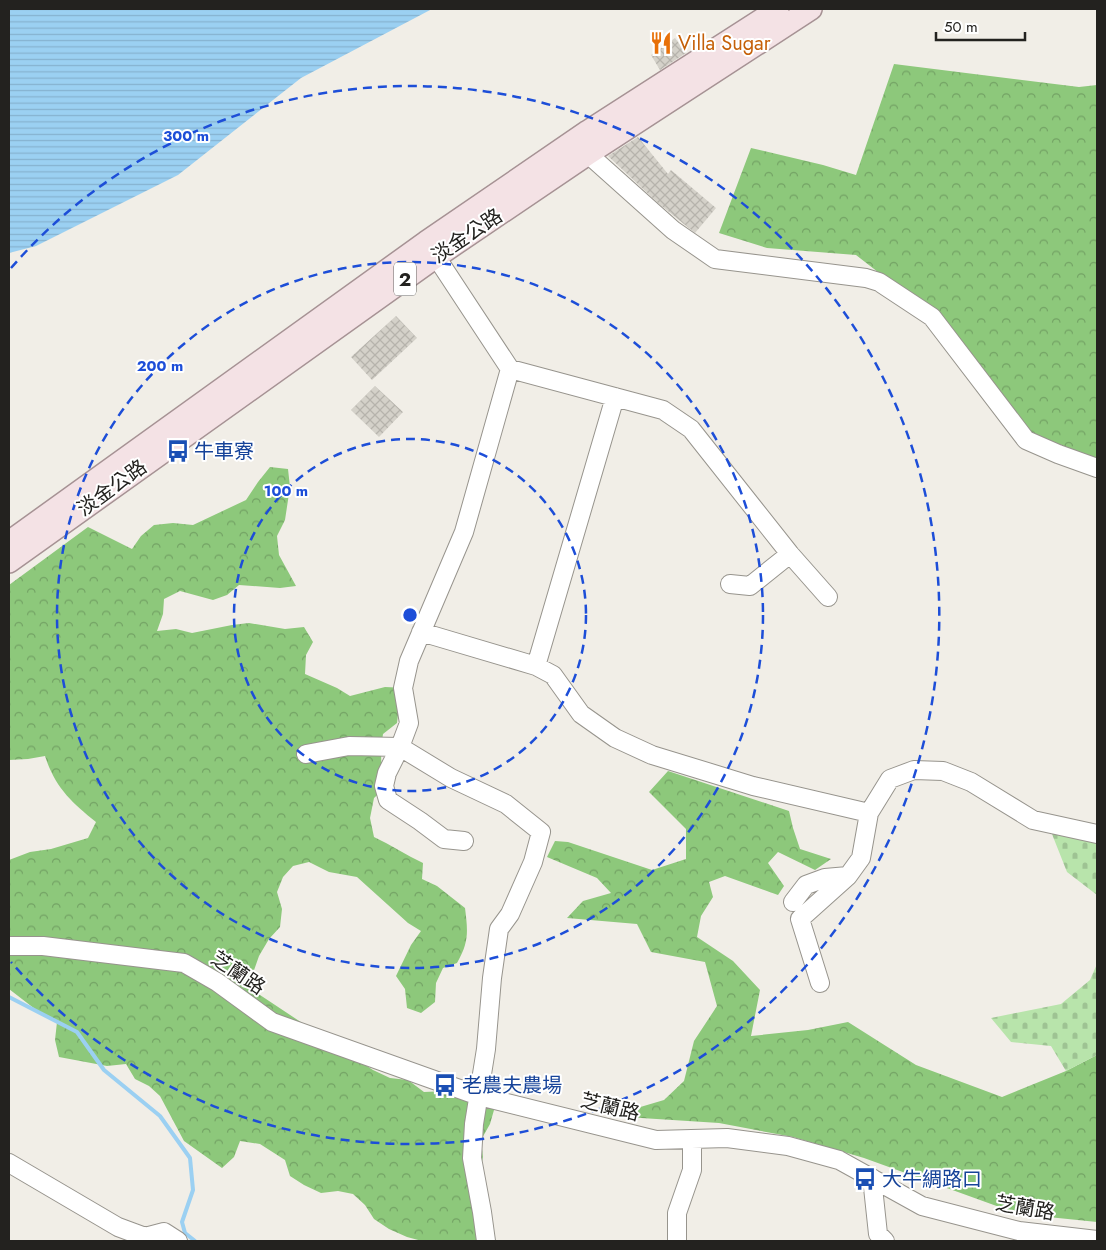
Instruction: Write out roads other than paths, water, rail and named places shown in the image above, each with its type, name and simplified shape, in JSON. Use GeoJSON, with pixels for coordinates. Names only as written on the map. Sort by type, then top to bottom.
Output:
{"type":"FeatureCollection","features":[{"type":"Feature","properties":{"kind":"main road","name":"淡金公路"},"geometry":{"type":"LineString","coordinates":[[9,542],[431,249],[582,147],[778,9]]}},
{"type":"Feature","properties":{"kind":"main road","name":"淡金公路"},"geometry":{"type":"LineString","coordinates":[[582,147],[811,9]]}},
{"type":"Feature","properties":{"kind":"main road","name":"淡金公路"},"geometry":{"type":"LineString","coordinates":[[9,562],[431,249]]}},
{"type":"Feature","properties":{"kind":"street"},"geometry":{"type":"LineString","coordinates":[[582,147],[673,230],[715,259],[866,278],[879,282],[932,317],[1026,440],[1097,468]]}},
{"type":"Feature","properties":{"kind":"street"},"geometry":{"type":"LineString","coordinates":[[431,249],[510,370],[663,410],[691,429],[790,554],[828,597]]}},
{"type":"Feature","properties":{"kind":"street"},"geometry":{"type":"LineString","coordinates":[[464,840],[444,839],[388,800],[384,786],[387,773],[400,747],[408,723],[403,688],[409,661],[464,532],[510,370]]}},
{"type":"Feature","properties":{"kind":"street"},"geometry":{"type":"LineString","coordinates":[[536,666],[615,397]]}},
{"type":"Feature","properties":{"kind":"street"},"geometry":{"type":"LineString","coordinates":[[730,584],[750,586],[790,554]]}},
{"type":"Feature","properties":{"kind":"street"},"geometry":{"type":"LineString","coordinates":[[421,632],[536,666],[553,675],[581,714],[615,738],[645,751],[753,786],[869,813]]}},
{"type":"Feature","properties":{"kind":"street"},"geometry":{"type":"LineString","coordinates":[[306,754],[349,746],[400,747],[451,778],[506,804],[541,832],[534,862],[510,914],[499,929],[492,978],[486,1049],[474,1124],[472,1158],[486,1241]]}},
{"type":"Feature","properties":{"kind":"street"},"geometry":{"type":"LineString","coordinates":[[820,983],[800,919],[848,876],[861,858],[869,813],[890,779],[914,770],[943,771],[971,782],[1033,820],[1097,834]]}},
{"type":"Feature","properties":{"kind":"street"},"geometry":{"type":"LineString","coordinates":[[793,902],[806,885],[825,878],[848,876]]}},
{"type":"Feature","properties":{"kind":"street","name":"芝蘭路"},"geometry":{"type":"LineString","coordinates":[[9,946],[43,946],[184,963],[217,982],[272,1022],[479,1096],[656,1140],[727,1138],[788,1146],[839,1160],[922,1206],[1022,1236],[1097,1240]]}},
{"type":"Feature","properties":{"kind":"street"},"geometry":{"type":"LineString","coordinates":[[677,1241],[676,1213],[692,1170],[692,1139]]}},
{"type":"Feature","properties":{"kind":"street"},"geometry":{"type":"LineString","coordinates":[[9,1163],[118,1228],[145,1237],[164,1232],[178,1241]]}},
{"type":"Feature","properties":{"kind":"street"},"geometry":{"type":"LineString","coordinates":[[872,1178],[878,1234],[885,1241]]}},
{"type":"Feature","properties":{"kind":"water"},"geometry":{"type":"Polygon","coordinates":[[[9,9],[432,9],[301,78],[178,175],[36,246],[9,253],[9,9]]]}},
{"type":"Feature","properties":{"kind":"waterway"},"geometry":{"type":"LineString","coordinates":[[9,997],[77,1032],[104,1070],[160,1116],[190,1158],[193,1190],[182,1222],[185,1233],[195,1241]]}},
{"type":"Feature","properties":{"kind":"place","name":"Villa Sugar"},"geometry":{"type":"Point","coordinates":[661,43]}},
{"type":"Feature","properties":{"kind":"place","name":"牛車寮"},"geometry":{"type":"Point","coordinates":[178,451]}},
{"type":"Feature","properties":{"kind":"place","name":"老農夫農場"},"geometry":{"type":"Point","coordinates":[445,1085]}},
{"type":"Feature","properties":{"kind":"place","name":"大牛綢路口"},"geometry":{"type":"Point","coordinates":[865,1179]}}]}
